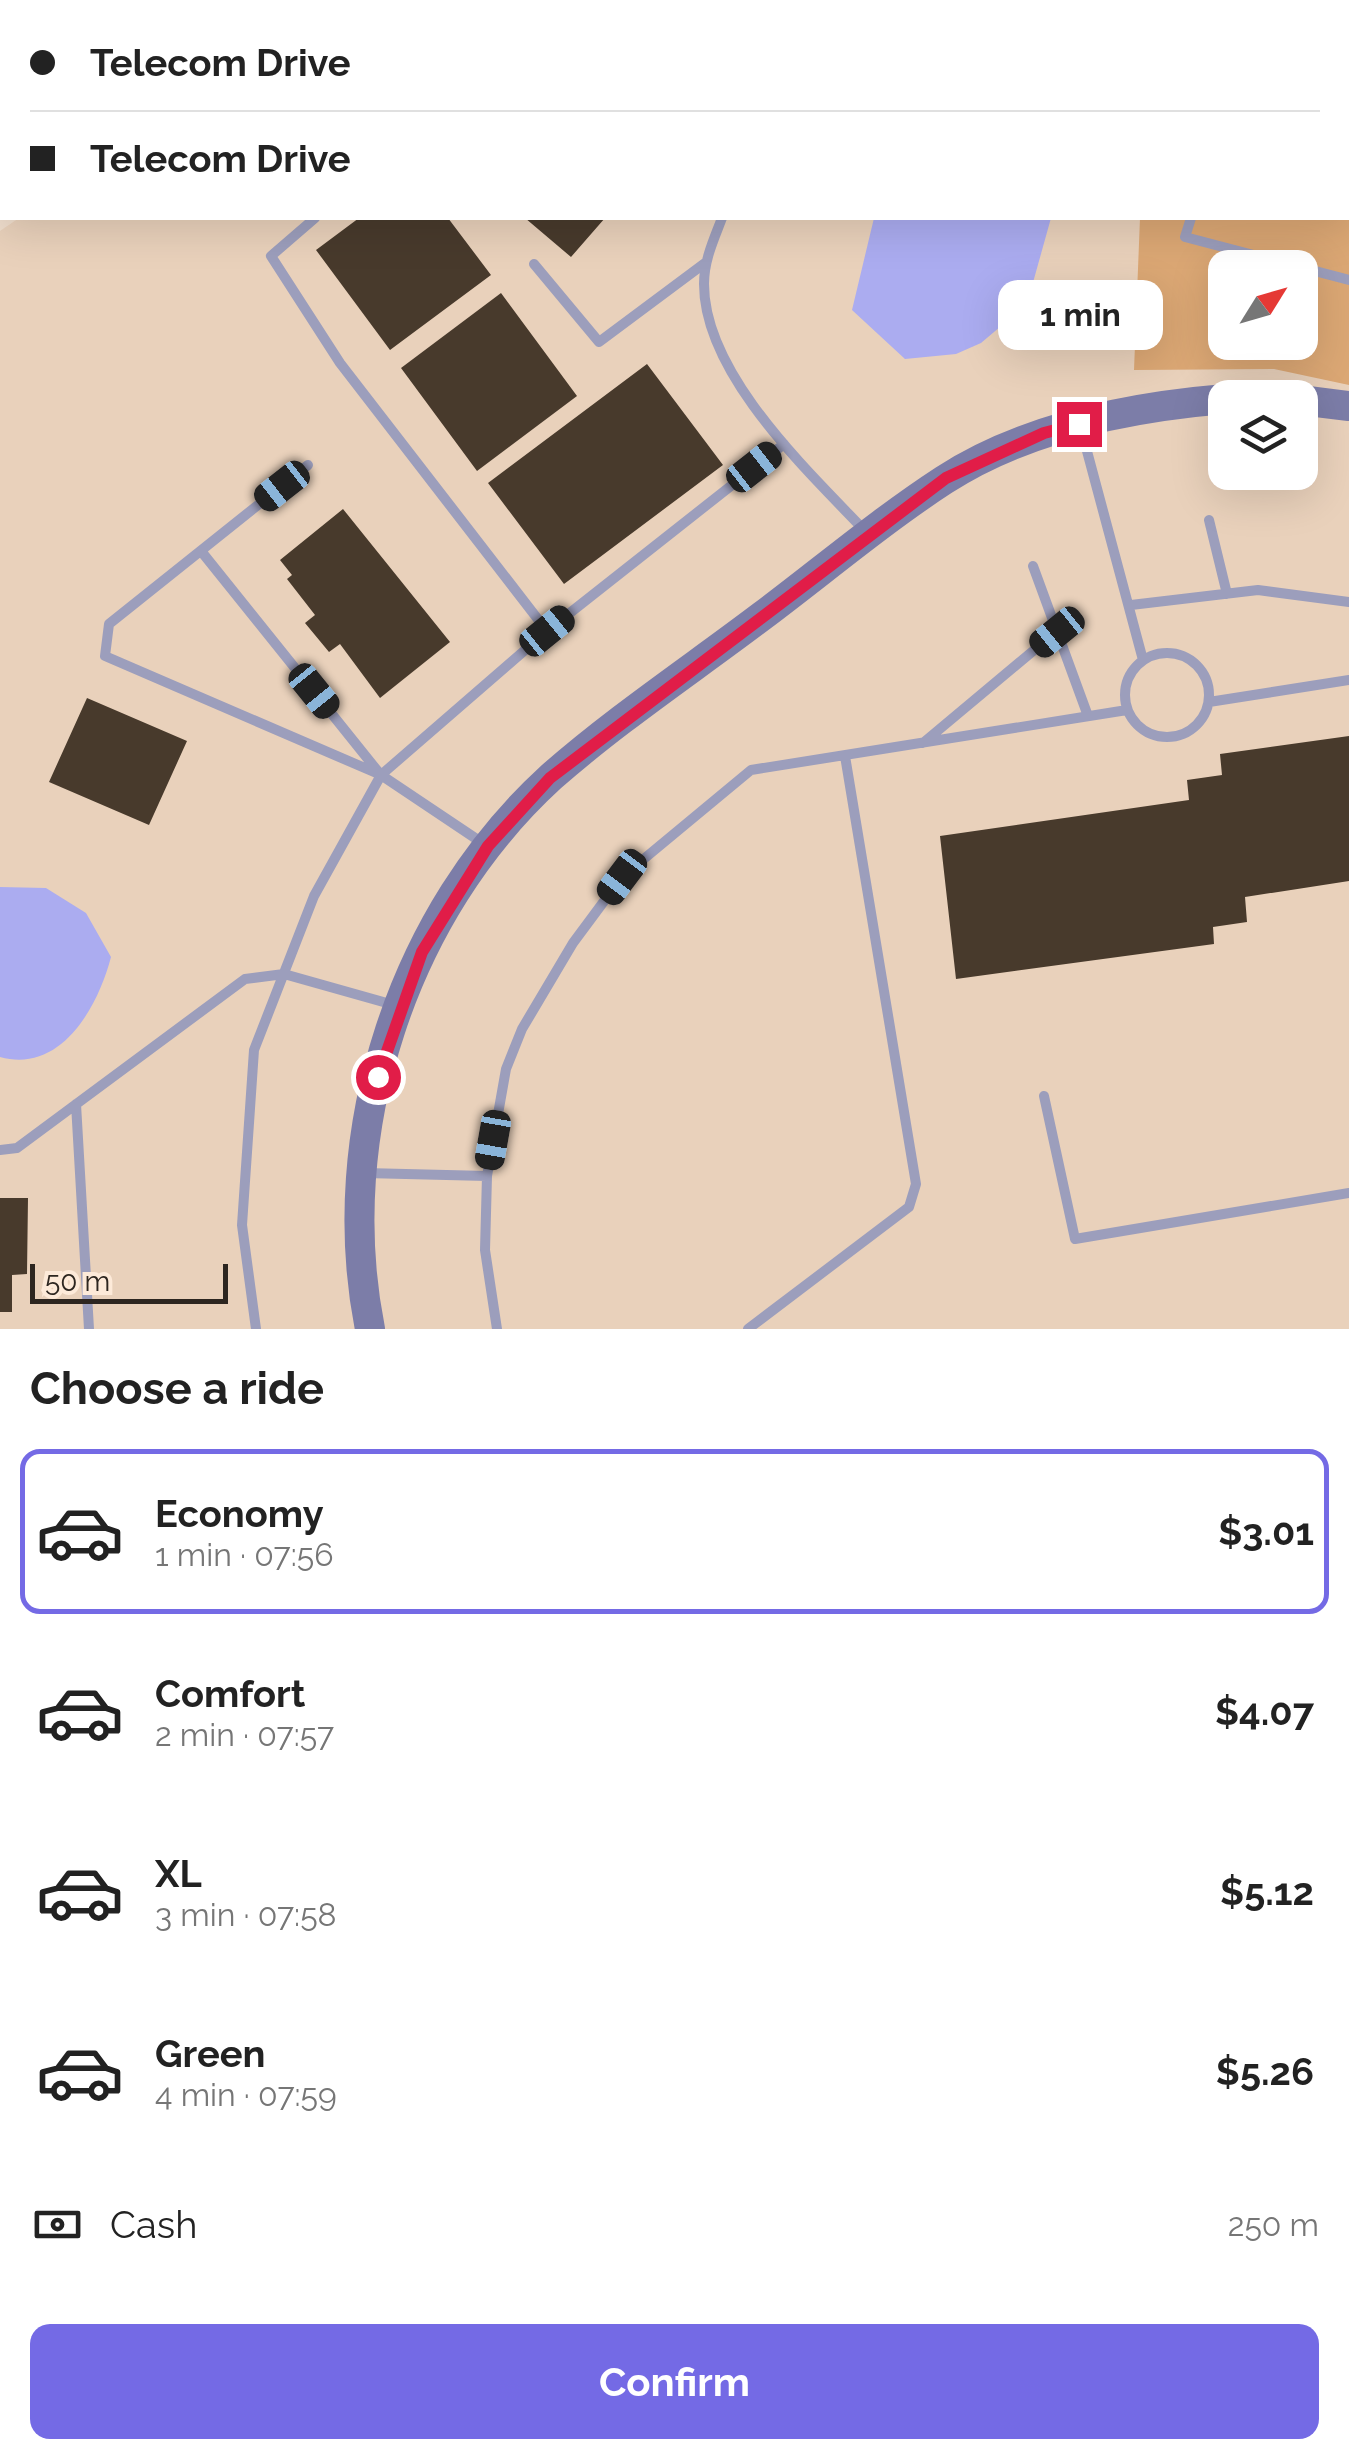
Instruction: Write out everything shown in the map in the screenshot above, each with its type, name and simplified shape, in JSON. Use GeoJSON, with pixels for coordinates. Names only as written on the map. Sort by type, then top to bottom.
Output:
{"type":"FeatureCollection","features":[{"type":"Feature","properties":{"kind":"street"},"geometry":{"type":"LineString","coordinates":[[370,1329],[364,1294],[360,1173],[370,1105],[399,1007],[422,952],[488,846],[550,778],[946,478],[1044,433],[1145,408],[1208,402]]}},
{"type":"Feature","properties":{"kind":"street"},"geometry":{"type":"LineString","coordinates":[[1318,402],[1349,406]]}},
{"type":"Feature","properties":{"kind":"lane"},"geometry":{"type":"LineString","coordinates":[[313,220],[271,256],[340,363],[547,631]]}},
{"type":"Feature","properties":{"kind":"lane"},"geometry":{"type":"LineString","coordinates":[[721,220],[705,263],[704,289],[725,366],[784,444],[870,535]]}},
{"type":"Feature","properties":{"kind":"lane"},"geometry":{"type":"LineString","coordinates":[[1189,220],[1184,238],[1349,280]]}},
{"type":"Feature","properties":{"kind":"lane"},"geometry":{"type":"LineString","coordinates":[[534,264],[600,342],[705,263]]}},
{"type":"Feature","properties":{"kind":"lane"},"geometry":{"type":"LineString","coordinates":[[1079,424],[1144,660]]}},
{"type":"Feature","properties":{"kind":"lane"},"geometry":{"type":"LineString","coordinates":[[256,1329],[242,1225],[254,1050],[314,896],[381,775],[547,631],[784,444]]}},
{"type":"Feature","properties":{"kind":"lane"},"geometry":{"type":"LineString","coordinates":[[308,465],[109,624],[104,656],[381,775],[488,846]]}},
{"type":"Feature","properties":{"kind":"lane"},"geometry":{"type":"LineString","coordinates":[[1209,520],[1227,594]]}},
{"type":"Feature","properties":{"kind":"lane"},"geometry":{"type":"LineString","coordinates":[[201,550],[381,775]]}},
{"type":"Feature","properties":{"kind":"lane"},"geometry":{"type":"LineString","coordinates":[[1033,566],[1088,716]]}},
{"type":"Feature","properties":{"kind":"lane"},"geometry":{"type":"LineString","coordinates":[[1131,604],[1258,590],[1349,602]]}},
{"type":"Feature","properties":{"kind":"lane"},"geometry":{"type":"LineString","coordinates":[[922,744],[1057,632]]}},
{"type":"Feature","properties":{"kind":"lane"},"geometry":{"type":"LineString","coordinates":[[1170,653],[1184,656],[1204,675],[1209,702],[1196,726],[1171,738],[1144,731],[1127,710],[1127,682],[1144,660],[1170,653]]}},
{"type":"Feature","properties":{"kind":"lane"},"geometry":{"type":"LineString","coordinates":[[1209,702],[1349,680]]}},
{"type":"Feature","properties":{"kind":"lane"},"geometry":{"type":"LineString","coordinates":[[498,1329],[485,1250],[486,1176],[506,1069],[522,1030],[573,944],[622,877],[751,770],[1127,710]]}},
{"type":"Feature","properties":{"kind":"lane"},"geometry":{"type":"LineString","coordinates":[[748,1329],[909,1206],[916,1184],[845,756]]}},
{"type":"Feature","properties":{"kind":"lane"},"geometry":{"type":"LineString","coordinates":[[0,1150],[17,1148],[246,979],[284,974],[399,1007]]}},
{"type":"Feature","properties":{"kind":"lane"},"geometry":{"type":"LineString","coordinates":[[1044,1096],[1075,1239],[1349,1193]]}},
{"type":"Feature","properties":{"kind":"lane"},"geometry":{"type":"LineString","coordinates":[[76,1104],[89,1329]]}},
{"type":"Feature","properties":{"kind":"lane"},"geometry":{"type":"LineString","coordinates":[[360,1173],[486,1176]]}},
{"type":"Feature","properties":{"kind":"shaded area"},"geometry":{"type":"Polygon","coordinates":[[[16,220],[1349,220],[1349,1329],[0,1329],[0,231],[16,220]]]}},
{"type":"Feature","properties":{"kind":"shaded area"},"geometry":{"type":"Polygon","coordinates":[[[1140,220],[1349,220],[1349,385],[1274,369],[1134,370],[1140,220]]]}},
{"type":"Feature","properties":{"kind":"water"},"geometry":{"type":"Polygon","coordinates":[[[874,220],[1050,220],[1027,304],[981,343],[956,354],[905,359],[852,310],[874,220]]]}},
{"type":"Feature","properties":{"kind":"water"},"geometry":{"type":"Polygon","coordinates":[[[0,887],[46,888],[86,913],[111,957],[97,996],[74,1032],[41,1056],[22,1060],[0,1057],[0,887]]]}},
{"type":"Feature","properties":{"kind":"building"},"geometry":{"type":"Polygon","coordinates":[[[356,220],[450,220],[491,275],[390,350],[316,250],[356,220]]]}},
{"type":"Feature","properties":{"kind":"building"},"geometry":{"type":"Polygon","coordinates":[[[527,220],[603,220],[571,257],[527,220]]]}},
{"type":"Feature","properties":{"kind":"building"},"geometry":{"type":"Polygon","coordinates":[[[501,293],[577,396],[477,471],[401,368],[501,293]]]}},
{"type":"Feature","properties":{"kind":"building"},"geometry":{"type":"Polygon","coordinates":[[[647,364],[723,465],[564,584],[488,483],[647,364]]]}},
{"type":"Feature","properties":{"kind":"building"},"geometry":{"type":"Polygon","coordinates":[[[343,509],[450,642],[380,698],[340,644],[329,652],[305,623],[315,615],[287,579],[292,575],[280,560],[343,509]]]}},
{"type":"Feature","properties":{"kind":"building"},"geometry":{"type":"Polygon","coordinates":[[[87,698],[187,741],[149,825],[49,782],[87,698]]]}},
{"type":"Feature","properties":{"kind":"building"},"geometry":{"type":"Polygon","coordinates":[[[1349,736],[1349,881],[1245,897],[1247,922],[1213,927],[1214,944],[956,979],[940,836],[1189,800],[1187,780],[1222,775],[1220,754],[1349,736]]]}},
{"type":"Feature","properties":{"kind":"building"},"geometry":{"type":"Polygon","coordinates":[[[0,1198],[28,1198],[27,1274],[12,1275],[12,1312],[0,1312],[0,1198]]]}},
{"type":"Feature","properties":{"kind":"route"},"geometry":{"type":"LineString","coordinates":[[378,1077],[394,1022],[422,952],[488,846],[550,778],[946,478],[1044,433],[1079,424]]}}]}
